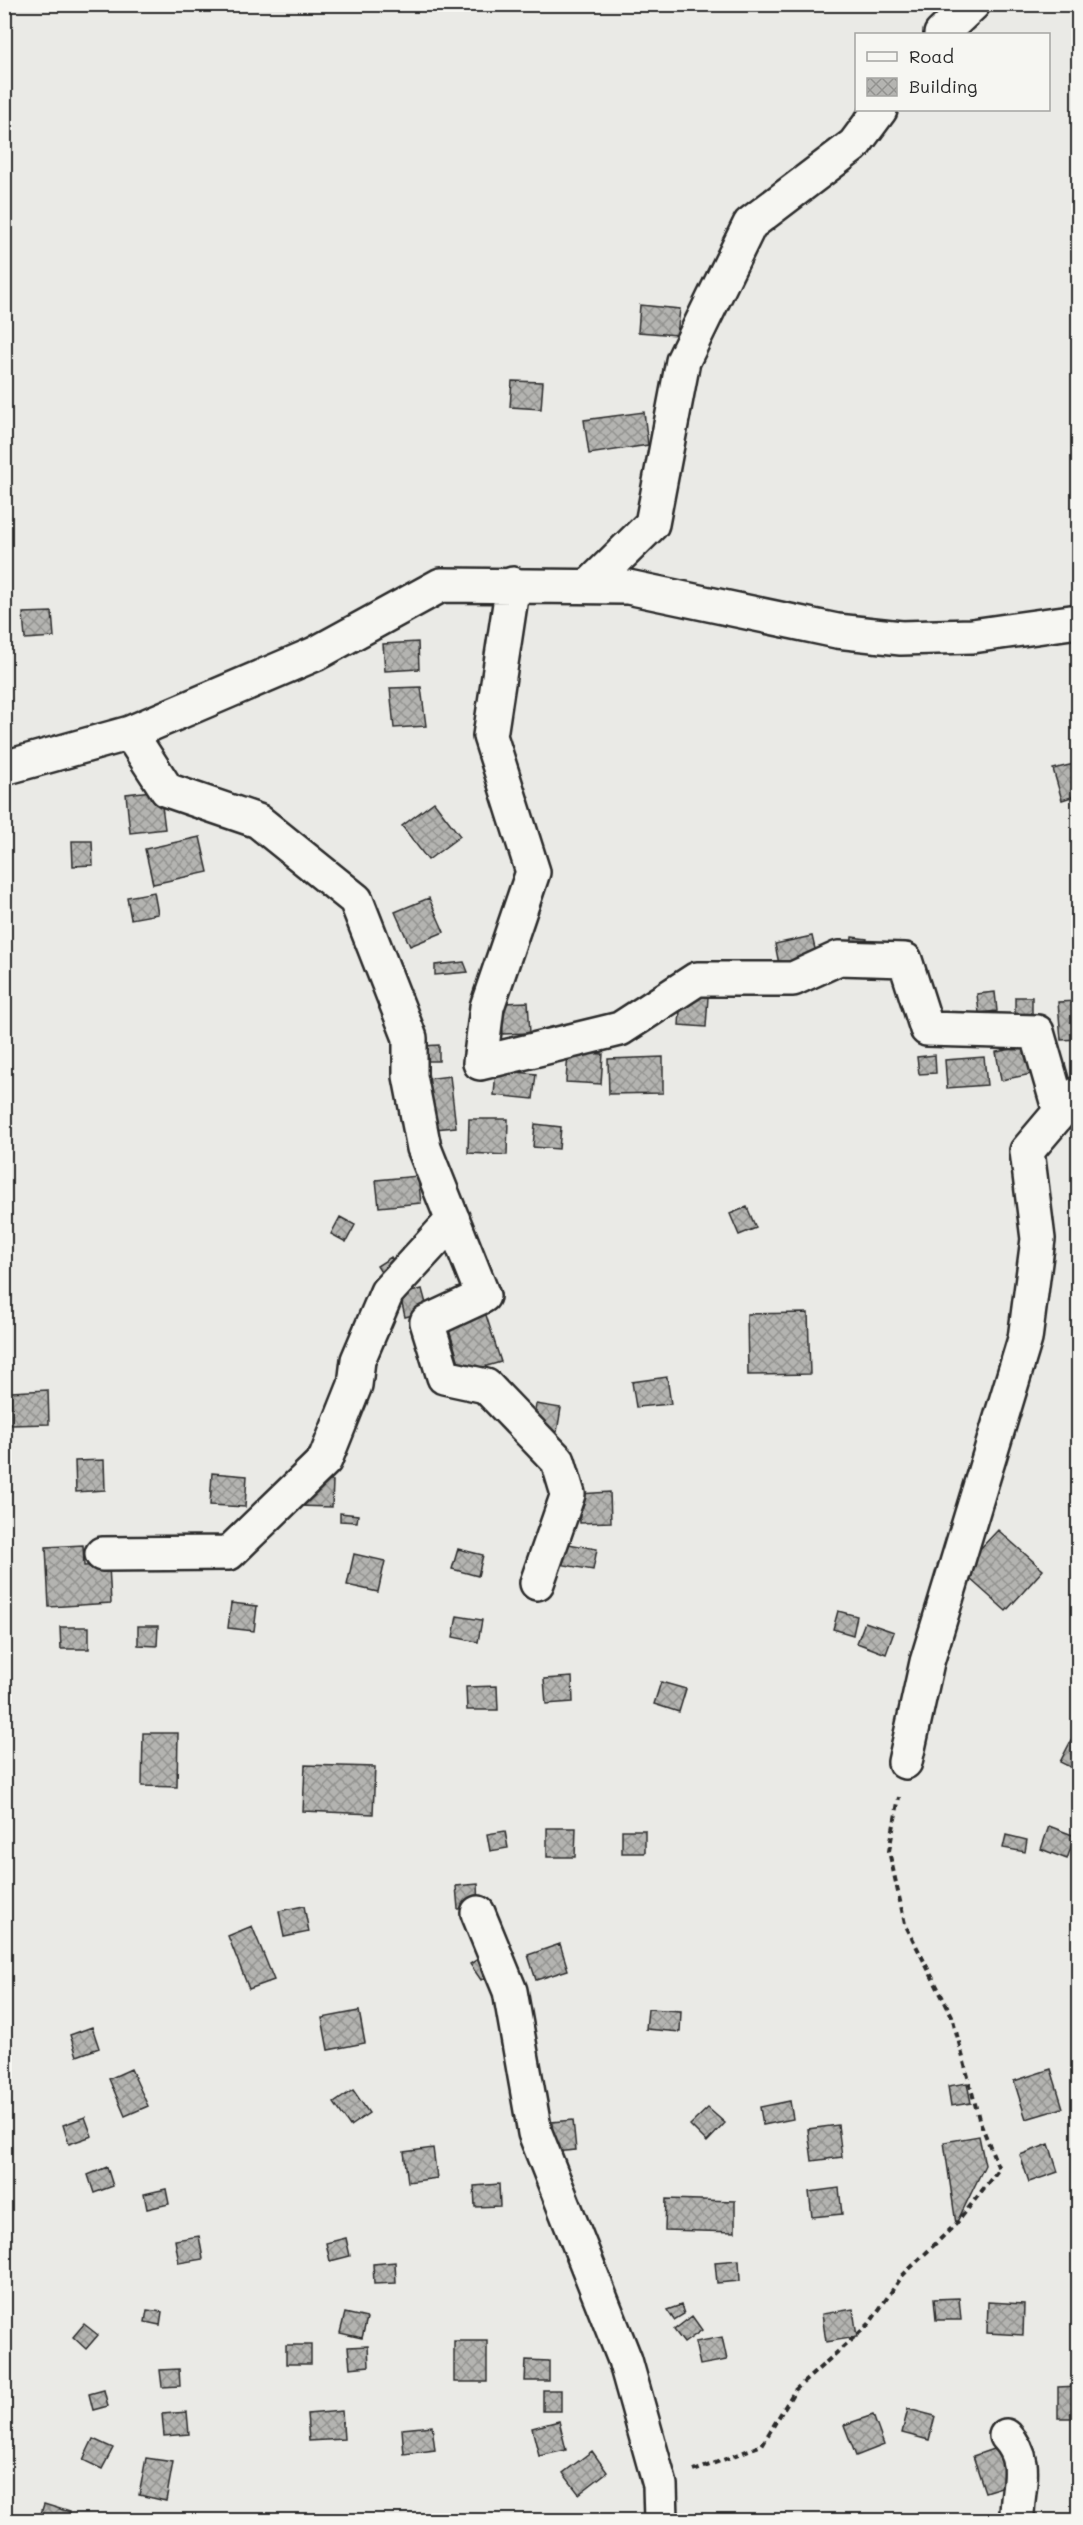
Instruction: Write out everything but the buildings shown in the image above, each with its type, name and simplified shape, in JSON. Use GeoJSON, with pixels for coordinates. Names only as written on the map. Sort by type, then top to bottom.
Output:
{"type":"FeatureCollection","features":[{"type":"Feature","properties":{"kind":"street"},"geometry":{"type":"LineString","coordinates":[[942,33],[973,4]]}},
{"type":"Feature","properties":{"kind":"street"},"geometry":{"type":"LineString","coordinates":[[589,586],[652,524],[682,361],[750,224],[854,145],[879,111]]}},
{"type":"Feature","properties":{"kind":"street"},"geometry":{"type":"LineString","coordinates":[[513,584],[490,736],[534,872],[487,1007],[480,1063],[620,1029],[697,979],[793,979],[840,958],[905,960],[927,1029],[1037,1032],[1069,1103],[1027,1151],[1038,1239],[1025,1339],[927,1662],[905,1762]]}},
{"type":"Feature","properties":{"kind":"street"},"geometry":{"type":"LineString","coordinates":[[4,768],[130,733],[315,654],[441,585],[628,587],[837,631],[902,638],[972,636],[1078,621]]}},
{"type":"Feature","properties":{"kind":"street"},"geometry":{"type":"LineString","coordinates":[[130,733],[167,790],[258,821],[356,900],[410,1038],[410,1076],[424,1148],[483,1296],[427,1322],[444,1377],[486,1386],[558,1461],[568,1494],[537,1583]]}},
{"type":"Feature","properties":{"kind":"street"},"geometry":{"type":"LineString","coordinates":[[102,1554],[229,1553],[325,1460],[356,1384],[358,1360],[387,1292],[453,1220]]}},
{"type":"Feature","properties":{"kind":"street"},"geometry":{"type":"LineString","coordinates":[[478,1913],[510,1991],[535,2133],[625,2360],[660,2485],[661,2520]]}},
{"type":"Feature","properties":{"kind":"street"},"geometry":{"type":"LineString","coordinates":[[1006,2436],[1017,2448],[1022,2469],[1016,2501],[1017,2520]]}},
{"type":"Feature","properties":{"kind":"path"},"geometry":{"type":"LineString","coordinates":[[660,2485],[762,2445],[795,2390],[869,2324],[903,2275],[956,2224],[999,2169],[979,2119],[952,2016],[905,1924],[889,1851],[905,1762]]}}]}
